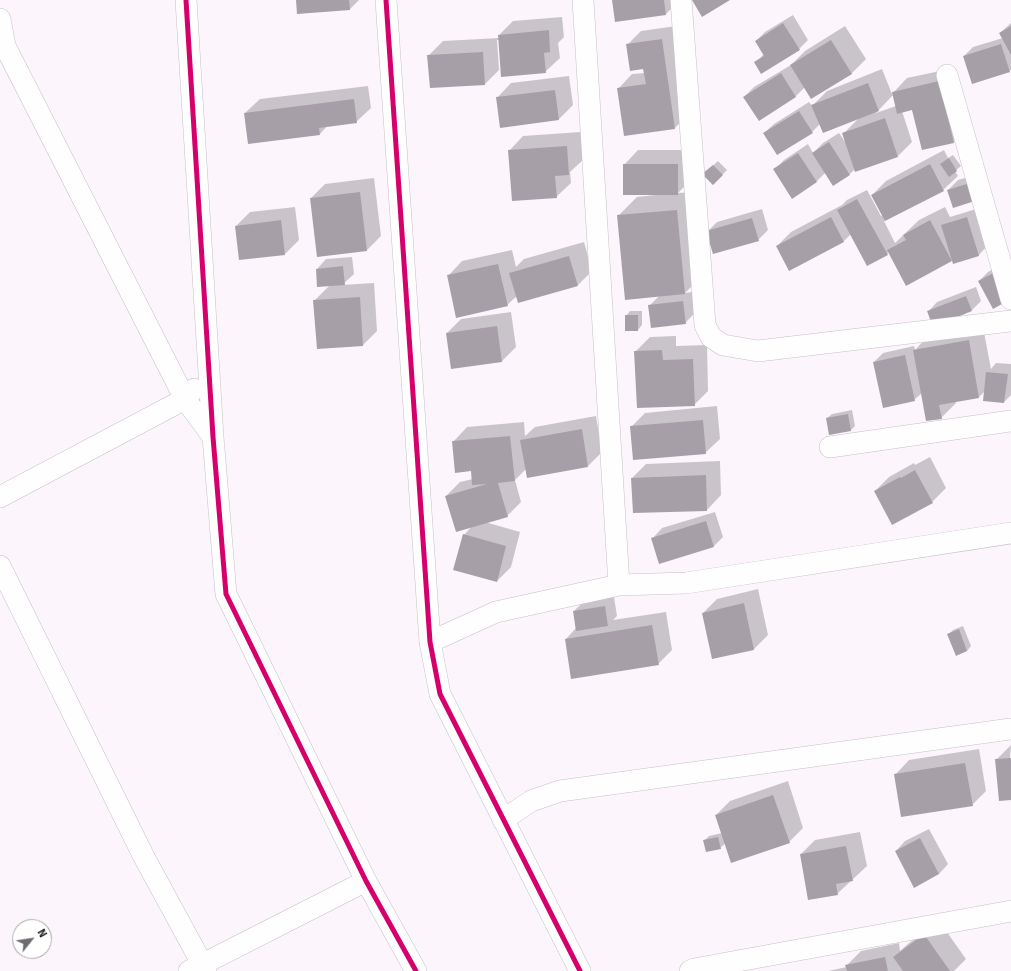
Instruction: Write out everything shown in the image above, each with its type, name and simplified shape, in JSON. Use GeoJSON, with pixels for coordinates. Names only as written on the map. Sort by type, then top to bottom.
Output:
{"type":"FeatureCollection","features":[{"type":"Feature","properties":{"kind":"street"},"geometry":{"type":"LineString","coordinates":[[186,0],[213,437],[226,594],[366,881],[416,971]]}},
{"type":"Feature","properties":{"kind":"street"},"geometry":{"type":"LineString","coordinates":[[386,0],[430,642],[440,694],[580,971]]}},
{"type":"Feature","properties":{"kind":"street"},"geometry":{"type":"LineString","coordinates":[[583,0],[619,585]]}},
{"type":"Feature","properties":{"kind":"street"},"geometry":{"type":"LineString","coordinates":[[681,0],[705,325],[710,337],[723,346],[758,351],[1011,321]]}},
{"type":"Feature","properties":{"kind":"street"},"geometry":{"type":"LineString","coordinates":[[0,19],[2,45],[185,399],[213,437]]}},
{"type":"Feature","properties":{"kind":"street"},"geometry":{"type":"LineString","coordinates":[[946,75],[1011,299]]}},
{"type":"Feature","properties":{"kind":"street"},"geometry":{"type":"LineString","coordinates":[[0,497],[185,399],[209,375]]}},
{"type":"Feature","properties":{"kind":"street"},"geometry":{"type":"LineString","coordinates":[[830,447],[1011,421]]}},
{"type":"Feature","properties":{"kind":"street"},"geometry":{"type":"LineString","coordinates":[[430,642],[496,612],[619,585],[686,583],[1011,533]]}},
{"type":"Feature","properties":{"kind":"street"},"geometry":{"type":"LineString","coordinates":[[0,566],[199,969],[366,881]]}},
{"type":"Feature","properties":{"kind":"street"},"geometry":{"type":"LineString","coordinates":[[503,820],[532,801],[560,791],[1011,729]]}},
{"type":"Feature","properties":{"kind":"street"},"geometry":{"type":"LineString","coordinates":[[690,971],[694,969],[1011,911]]}},
{"type":"Feature","properties":{"kind":"building"},"geometry":{"type":"Polygon","coordinates":[[[296,0],[349,0],[350,10],[297,14],[296,0]]]}},
{"type":"Feature","properties":{"kind":"building"},"geometry":{"type":"Polygon","coordinates":[[[612,0],[664,0],[666,15],[615,22],[612,0]]]}},
{"type":"Feature","properties":{"kind":"building"},"geometry":{"type":"Polygon","coordinates":[[[692,0],[730,0],[702,17],[692,0]]]}},
{"type":"Feature","properties":{"kind":"building"},"geometry":{"type":"Polygon","coordinates":[[[783,23],[800,50],[761,74],[754,62],[764,56],[755,41],[783,23]]]}},
{"type":"Feature","properties":{"kind":"building"},"geometry":{"type":"Polygon","coordinates":[[[1011,26],[1011,55],[999,33],[1011,26]]]}},
{"type":"Feature","properties":{"kind":"building"},"geometry":{"type":"Polygon","coordinates":[[[549,30],[550,52],[544,53],[546,73],[501,77],[498,35],[549,30]]]}},
{"type":"Feature","properties":{"kind":"building"},"geometry":{"type":"Polygon","coordinates":[[[662,39],[675,129],[624,136],[617,88],[646,84],[643,69],[630,71],[626,44],[662,39]]]}},
{"type":"Feature","properties":{"kind":"building"},"geometry":{"type":"Polygon","coordinates":[[[831,40],[852,74],[811,99],[790,65],[831,40]]]}},
{"type":"Feature","properties":{"kind":"building"},"geometry":{"type":"Polygon","coordinates":[[[1001,44],[1010,72],[972,84],[963,56],[1001,44]]]}},
{"type":"Feature","properties":{"kind":"building"},"geometry":{"type":"Polygon","coordinates":[[[483,52],[485,85],[430,88],[427,55],[483,52]]]}},
{"type":"Feature","properties":{"kind":"building"},"geometry":{"type":"Polygon","coordinates":[[[781,73],[796,97],[759,121],[743,97],[781,73]]]}},
{"type":"Feature","properties":{"kind":"building"},"geometry":{"type":"Polygon","coordinates":[[[939,81],[954,143],[922,150],[912,110],[897,114],[892,92],[939,81]]]}},
{"type":"Feature","properties":{"kind":"building"},"geometry":{"type":"Polygon","coordinates":[[[868,83],[879,111],[823,133],[811,105],[868,83]]]}},
{"type":"Feature","properties":{"kind":"building"},"geometry":{"type":"Polygon","coordinates":[[[555,90],[559,120],[500,128],[496,97],[555,90]]]}},
{"type":"Feature","properties":{"kind":"building"},"geometry":{"type":"Polygon","coordinates":[[[354,99],[357,123],[319,128],[320,135],[248,144],[244,113],[354,99]]]}},
{"type":"Feature","properties":{"kind":"building"},"geometry":{"type":"Polygon","coordinates":[[[799,111],[813,133],[777,155],[763,133],[799,111]]]}},
{"type":"Feature","properties":{"kind":"building"},"geometry":{"type":"Polygon","coordinates":[[[885,118],[898,157],[855,172],[842,133],[885,118]]]}},
{"type":"Feature","properties":{"kind":"building"},"geometry":{"type":"Polygon","coordinates":[[[829,142],[850,175],[833,186],[812,153],[829,142]]]}},
{"type":"Feature","properties":{"kind":"building"},"geometry":{"type":"Polygon","coordinates":[[[567,146],[569,175],[555,176],[557,198],[512,201],[508,150],[567,146]]]}},
{"type":"Feature","properties":{"kind":"building"},"geometry":{"type":"Polygon","coordinates":[[[798,153],[817,182],[792,199],[773,169],[798,153]]]}},
{"type":"Feature","properties":{"kind":"building"},"geometry":{"type":"Polygon","coordinates":[[[949,158],[957,171],[949,177],[940,164],[949,158]]]}},
{"type":"Feature","properties":{"kind":"building"},"geometry":{"type":"Polygon","coordinates":[[[623,164],[678,164],[678,195],[623,195],[623,164]]]}},
{"type":"Feature","properties":{"kind":"building"},"geometry":{"type":"Polygon","coordinates":[[[930,164],[944,191],[885,221],[871,195],[930,164]]]}},
{"type":"Feature","properties":{"kind":"building"},"geometry":{"type":"Polygon","coordinates":[[[713,165],[723,175],[713,185],[702,174],[713,165]]]}},
{"type":"Feature","properties":{"kind":"building"},"geometry":{"type":"Polygon","coordinates":[[[973,182],[978,200],[953,208],[947,190],[973,182]]]}},
{"type":"Feature","properties":{"kind":"building"},"geometry":{"type":"Polygon","coordinates":[[[360,192],[367,251],[317,257],[310,198],[360,192]]]}},
{"type":"Feature","properties":{"kind":"building"},"geometry":{"type":"Polygon","coordinates":[[[857,199],[888,255],[867,266],[837,210],[857,199]]]}},
{"type":"Feature","properties":{"kind":"building"},"geometry":{"type":"Polygon","coordinates":[[[677,210],[685,294],[625,300],[617,215],[677,210]]]}},
{"type":"Feature","properties":{"kind":"building"},"geometry":{"type":"Polygon","coordinates":[[[831,217],[844,242],[789,271],[776,246],[831,217]]]}},
{"type":"Feature","properties":{"kind":"building"},"geometry":{"type":"Polygon","coordinates":[[[967,217],[979,256],[953,264],[941,225],[967,217]]]}},
{"type":"Feature","properties":{"kind":"building"},"geometry":{"type":"Polygon","coordinates":[[[752,218],[759,241],[713,254],[706,231],[752,218]]]}},
{"type":"Feature","properties":{"kind":"building"},"geometry":{"type":"Polygon","coordinates":[[[281,220],[285,255],[239,260],[235,226],[281,220]]]}},
{"type":"Feature","properties":{"kind":"building"},"geometry":{"type":"Polygon","coordinates":[[[930,220],[952,261],[906,286],[887,250],[906,240],[903,235],[930,220]]]}},
{"type":"Feature","properties":{"kind":"building"},"geometry":{"type":"Polygon","coordinates":[[[569,256],[578,286],[518,303],[509,273],[569,256]]]}},
{"type":"Feature","properties":{"kind":"building"},"geometry":{"type":"Polygon","coordinates":[[[498,264],[508,306],[456,318],[447,275],[498,264]]]}},
{"type":"Feature","properties":{"kind":"building"},"geometry":{"type":"Polygon","coordinates":[[[343,266],[345,285],[317,287],[316,269],[343,266]]]}},
{"type":"Feature","properties":{"kind":"building"},"geometry":{"type":"Polygon","coordinates":[[[1001,269],[1011,299],[993,309],[978,281],[1001,269]]]}},
{"type":"Feature","properties":{"kind":"building"},"geometry":{"type":"Polygon","coordinates":[[[966,296],[972,311],[933,327],[927,311],[966,296]]]}},
{"type":"Feature","properties":{"kind":"building"},"geometry":{"type":"Polygon","coordinates":[[[360,297],[363,346],[317,349],[313,300],[360,297]]]}},
{"type":"Feature","properties":{"kind":"building"},"geometry":{"type":"Polygon","coordinates":[[[683,301],[686,324],[651,328],[648,305],[683,301]]]}},
{"type":"Feature","properties":{"kind":"building"},"geometry":{"type":"Polygon","coordinates":[[[625,315],[638,315],[638,331],[625,331],[625,315]]]}},
{"type":"Feature","properties":{"kind":"building"},"geometry":{"type":"Polygon","coordinates":[[[497,326],[502,362],[451,369],[446,333],[497,326]]]}},
{"type":"Feature","properties":{"kind":"building"},"geometry":{"type":"Polygon","coordinates":[[[969,340],[979,398],[939,405],[942,419],[926,421],[913,350],[969,340]]]}},
{"type":"Feature","properties":{"kind":"building"},"geometry":{"type":"Polygon","coordinates":[[[662,350],[663,360],[693,359],[695,406],[637,408],[634,351],[662,350]]]}},
{"type":"Feature","properties":{"kind":"building"},"geometry":{"type":"Polygon","coordinates":[[[905,355],[915,401],[883,408],[873,362],[905,355]]]}},
{"type":"Feature","properties":{"kind":"building"},"geometry":{"type":"Polygon","coordinates":[[[986,372],[1008,374],[1004,403],[983,401],[986,372]]]}},
{"type":"Feature","properties":{"kind":"building"},"geometry":{"type":"Polygon","coordinates":[[[848,414],[851,431],[829,435],[826,418],[848,414]]]}},
{"type":"Feature","properties":{"kind":"building"},"geometry":{"type":"Polygon","coordinates":[[[703,420],[706,454],[633,460],[630,426],[703,420]]]}},
{"type":"Feature","properties":{"kind":"building"},"geometry":{"type":"Polygon","coordinates":[[[582,429],[588,467],[527,478],[520,440],[582,429]]]}},
{"type":"Feature","properties":{"kind":"building"},"geometry":{"type":"Polygon","coordinates":[[[510,436],[515,481],[498,483],[508,517],[456,532],[445,496],[487,484],[472,485],[471,471],[455,473],[452,441],[510,436]]]}},
{"type":"Feature","properties":{"kind":"building"},"geometry":{"type":"Polygon","coordinates":[[[915,470],[933,503],[892,525],[874,491],[915,470]]]}},
{"type":"Feature","properties":{"kind":"building"},"geometry":{"type":"Polygon","coordinates":[[[706,475],[707,511],[633,513],[631,478],[706,475]]]}},
{"type":"Feature","properties":{"kind":"building"},"geometry":{"type":"Polygon","coordinates":[[[706,521],[714,547],[659,564],[651,538],[706,521]]]}},
{"type":"Feature","properties":{"kind":"building"},"geometry":{"type":"Polygon","coordinates":[[[463,534],[506,546],[497,582],[453,570],[463,534]]]}},
{"type":"Feature","properties":{"kind":"building"},"geometry":{"type":"Polygon","coordinates":[[[744,603],[754,650],[712,659],[702,613],[744,603]]]}},
{"type":"Feature","properties":{"kind":"building"},"geometry":{"type":"Polygon","coordinates":[[[605,606],[608,626],[576,631],[573,611],[605,606]]]}},
{"type":"Feature","properties":{"kind":"building"},"geometry":{"type":"Polygon","coordinates":[[[652,625],[659,665],[571,679],[565,639],[652,625]]]}},
{"type":"Feature","properties":{"kind":"building"},"geometry":{"type":"Polygon","coordinates":[[[959,629],[967,651],[956,656],[947,634],[959,629]]]}},
{"type":"Feature","properties":{"kind":"building"},"geometry":{"type":"Polygon","coordinates":[[[1011,758],[1011,800],[999,801],[995,759],[1011,758]]]}},
{"type":"Feature","properties":{"kind":"building"},"geometry":{"type":"Polygon","coordinates":[[[965,763],[973,806],[901,817],[894,774],[965,763]]]}},
{"type":"Feature","properties":{"kind":"building"},"geometry":{"type":"Polygon","coordinates":[[[773,795],[790,843],[731,863],[715,815],[773,795]]]}},
{"type":"Feature","properties":{"kind":"building"},"geometry":{"type":"Polygon","coordinates":[[[718,837],[721,849],[706,852],[703,840],[718,837]]]}},
{"type":"Feature","properties":{"kind":"building"},"geometry":{"type":"Polygon","coordinates":[[[920,838],[939,874],[914,888],[895,851],[920,838]]]}},
{"type":"Feature","properties":{"kind":"building"},"geometry":{"type":"Polygon","coordinates":[[[846,846],[853,881],[836,884],[838,895],[808,900],[800,854],[846,846]]]}},
{"type":"Feature","properties":{"kind":"building"},"geometry":{"type":"Polygon","coordinates":[[[924,934],[950,971],[903,971],[893,957],[924,934]]]}},
{"type":"Feature","properties":{"kind":"building"},"geometry":{"type":"Polygon","coordinates":[[[885,957],[888,971],[847,971],[845,965],[885,957]]]}},
{"type":"Feature","properties":{"kind":"cycle path"},"geometry":{"type":"LineString","coordinates":[[186,0],[213,437],[226,594],[366,881],[416,971]]}},
{"type":"Feature","properties":{"kind":"cycle path"},"geometry":{"type":"LineString","coordinates":[[386,0],[430,642],[440,694],[580,971]]}}]}
